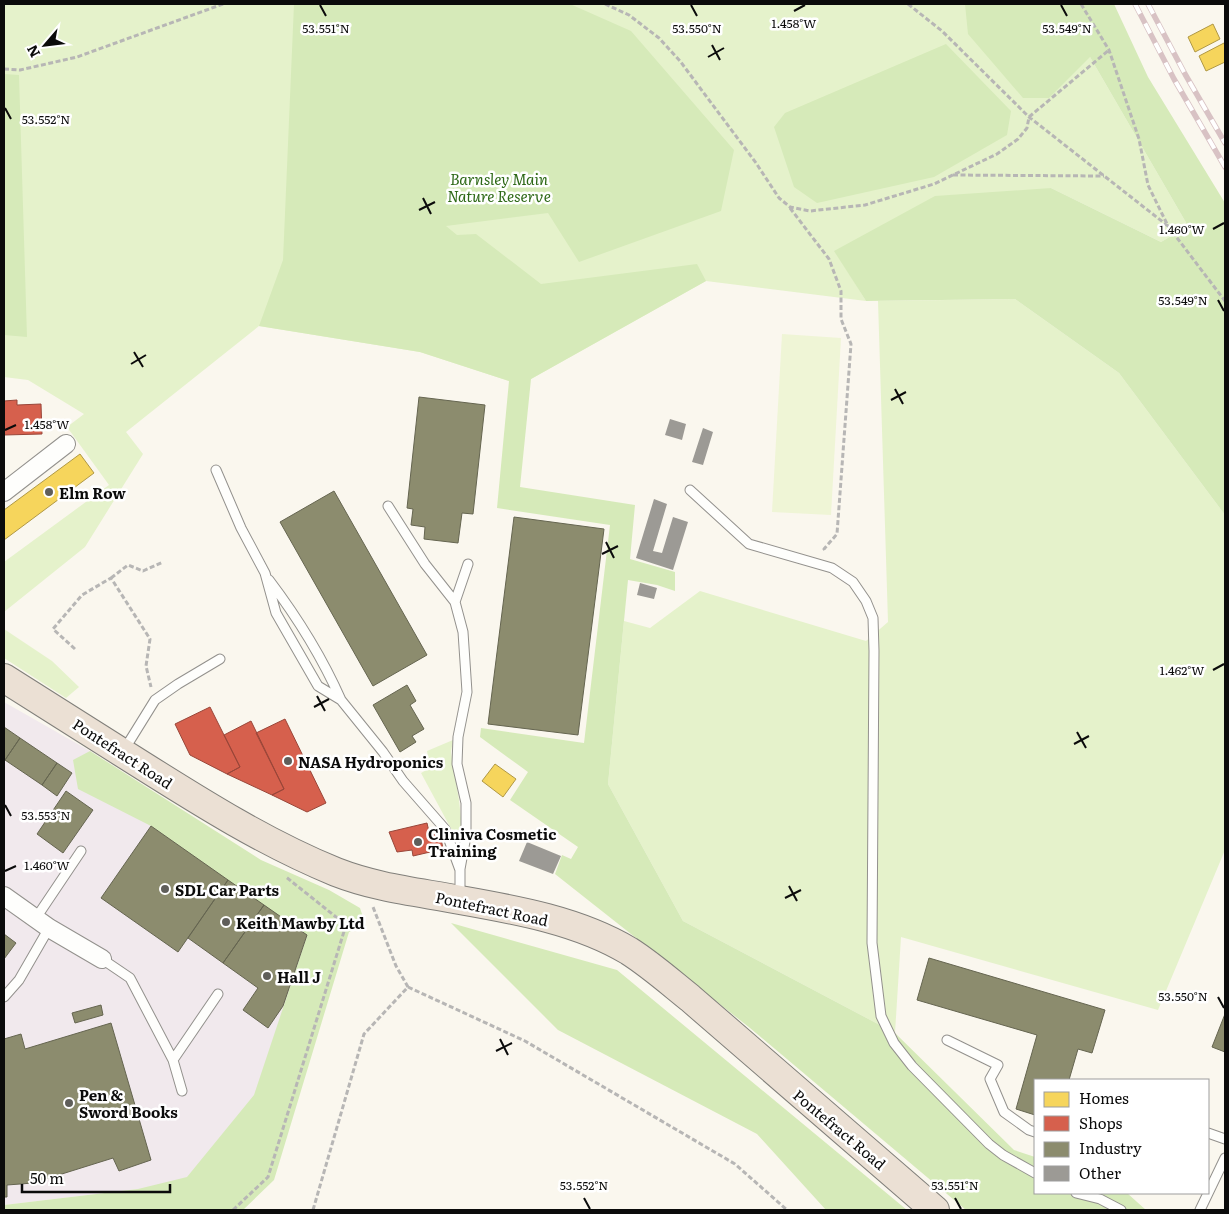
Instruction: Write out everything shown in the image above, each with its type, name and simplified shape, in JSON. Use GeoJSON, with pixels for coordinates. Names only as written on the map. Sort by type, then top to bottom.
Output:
{"type":"FeatureCollection","features":[{"type":"Feature","properties":{"kind":"highway","name":"Pontefract Road"},"geometry":{"type":"LineString","coordinates":[[4,678],[238,825],[313,862],[367,882],[400,890],[531,914],[606,939],[629,951],[690,998],[935,1210]]}},
{"type":"Feature","properties":{"kind":"street"},"geometry":{"type":"LineString","coordinates":[[4,492],[66,444]]}},
{"type":"Feature","properties":{"kind":"street"},"geometry":{"type":"LineString","coordinates":[[4,896],[43,923],[102,959]]}},
{"type":"Feature","properties":{"kind":"lane"},"geometry":{"type":"LineString","coordinates":[[216,470],[241,528],[264,573],[276,613],[318,686],[341,700]]}},
{"type":"Feature","properties":{"kind":"lane"},"geometry":{"type":"LineString","coordinates":[[690,490],[749,544],[832,568],[853,582],[866,601],[873,618],[872,943],[880,1016],[894,1043],[919,1073],[989,1144],[1002,1155],[1034,1172]]}},
{"type":"Feature","properties":{"kind":"lane"},"geometry":{"type":"LineString","coordinates":[[388,506],[425,564],[455,602],[464,632],[467,692],[458,737],[457,764],[466,804],[466,836],[460,870],[460,900]]}},
{"type":"Feature","properties":{"kind":"lane"},"geometry":{"type":"LineString","coordinates":[[455,602],[468,564]]}},
{"type":"Feature","properties":{"kind":"lane"},"geometry":{"type":"LineString","coordinates":[[264,573],[295,613],[333,680],[341,700],[383,752],[403,781],[445,829],[460,870]]}},
{"type":"Feature","properties":{"kind":"lane"},"geometry":{"type":"LineString","coordinates":[[122,752],[155,700],[220,659]]}},
{"type":"Feature","properties":{"kind":"lane"},"geometry":{"type":"LineString","coordinates":[[4,997],[19,980],[43,923],[81,851]]}},
{"type":"Feature","properties":{"kind":"lane"},"geometry":{"type":"LineString","coordinates":[[102,959],[130,978],[173,1060],[182,1092]]}},
{"type":"Feature","properties":{"kind":"lane"},"geometry":{"type":"LineString","coordinates":[[173,1060],[218,994]]}},
{"type":"Feature","properties":{"kind":"lane"},"geometry":{"type":"LineString","coordinates":[[947,1040],[998,1065],[990,1079],[1004,1112],[1034,1132]]}},
{"type":"Feature","properties":{"kind":"lane"},"geometry":{"type":"LineString","coordinates":[[1209,1133],[1225,1139]]}},
{"type":"Feature","properties":{"kind":"lane"},"geometry":{"type":"LineString","coordinates":[[1209,1191],[1225,1158]]}},
{"type":"Feature","properties":{"kind":"lane"},"geometry":{"type":"LineString","coordinates":[[1079,1194],[1100,1200],[1121,1210]]}},
{"type":"Feature","properties":{"kind":"lane"},"geometry":{"type":"LineString","coordinates":[[1200,1210],[1208,1194]]}},
{"type":"Feature","properties":{"kind":"path"},"geometry":{"type":"LineString","coordinates":[[4,69],[20,70],[78,57],[223,4]]}},
{"type":"Feature","properties":{"kind":"path"},"geometry":{"type":"LineString","coordinates":[[605,4],[629,15],[670,49],[756,163],[778,198],[790,207],[829,259],[841,291],[841,319],[851,344],[837,534],[824,549],[832,568]]}},
{"type":"Feature","properties":{"kind":"path"},"geometry":{"type":"LineString","coordinates":[[908,4],[942,31],[1029,117],[1168,226]]}},
{"type":"Feature","properties":{"kind":"path"},"geometry":{"type":"LineString","coordinates":[[1081,4],[1109,50],[1140,139],[1148,185],[1168,226],[1225,301]]}},
{"type":"Feature","properties":{"kind":"path"},"geometry":{"type":"LineString","coordinates":[[790,207],[810,211],[865,205],[934,184],[997,154],[1018,139],[1027,128],[1029,117],[1109,50]]}},
{"type":"Feature","properties":{"kind":"path"},"geometry":{"type":"LineString","coordinates":[[952,175],[1105,176]]}},
{"type":"Feature","properties":{"kind":"path"},"geometry":{"type":"LineString","coordinates":[[75,649],[53,629],[82,594],[111,578],[128,565],[143,571],[163,562]]}},
{"type":"Feature","properties":{"kind":"path"},"geometry":{"type":"LineString","coordinates":[[111,578],[150,639],[146,666],[155,700]]}},
{"type":"Feature","properties":{"kind":"path"},"geometry":{"type":"LineString","coordinates":[[233,1210],[268,1177],[346,925],[286,877],[281,846]]}},
{"type":"Feature","properties":{"kind":"path"},"geometry":{"type":"LineString","coordinates":[[367,882],[374,912],[396,966],[408,986],[525,1041],[710,1149],[735,1164],[787,1210]]}},
{"type":"Feature","properties":{"kind":"path"},"geometry":{"type":"LineString","coordinates":[[313,1210],[364,1034],[408,986]]}},
{"type":"Feature","properties":{"kind":"shaded area"},"geometry":{"type":"Polygon","coordinates":[[[4,702],[90,751],[321,911],[265,1106],[203,1198],[138,1189],[4,1205],[4,702]]]}},
{"type":"Feature","properties":{"kind":"green space","name":"Barnsley Main Nature Reserve"},"geometry":{"type":"Polygon","coordinates":[[[4,4],[1090,4],[1090,57],[1188,226],[1161,242],[1051,188],[835,251],[866,301],[706,281],[531,379],[509,381],[420,352],[259,326],[126,432],[143,454],[85,547],[4,612],[4,562],[109,485],[67,427],[84,414],[28,380],[4,377],[4,4]]]}},
{"type":"Feature","properties":{"kind":"green space"},"geometry":{"type":"Polygon","coordinates":[[[294,4],[570,4],[631,31],[734,150],[721,211],[579,262],[548,213],[446,226],[457,235],[476,234],[541,284],[697,264],[706,281],[531,379],[520,487],[635,505],[630,559],[675,572],[675,591],[657,585],[628,580],[608,784],[683,921],[895,1033],[1014,1150],[1034,1157],[1034,1194],[1128,1194],[1146,1210],[966,1210],[750,1028],[555,874],[562,855],[571,859],[578,847],[510,800],[528,772],[480,737],[481,728],[584,743],[610,525],[497,508],[509,381],[420,352],[259,326],[283,260],[294,4]]]}},
{"type":"Feature","properties":{"kind":"green space"},"geometry":{"type":"Polygon","coordinates":[[[965,4],[1114,4],[1148,77],[1225,203],[1225,515],[1119,373],[1015,299],[866,301],[834,251],[935,196],[1051,188],[1161,242],[1188,226],[1090,57],[1049,98],[1023,98],[968,34],[965,4]]]}},
{"type":"Feature","properties":{"kind":"green space"},"geometry":{"type":"Polygon","coordinates":[[[946,44],[1011,111],[1007,135],[934,177],[817,203],[794,187],[774,127],[785,113],[946,44]]]}},
{"type":"Feature","properties":{"kind":"green space"},"geometry":{"type":"Polygon","coordinates":[[[4,74],[19,75],[27,337],[4,335],[4,74]]]}},
{"type":"Feature","properties":{"kind":"green space"},"geometry":{"type":"Polygon","coordinates":[[[1015,299],[1119,373],[1225,515],[1225,850],[1158,1010],[901,937],[895,1033],[683,921],[608,784],[624,621],[650,628],[700,591],[866,641],[888,622],[878,301],[1015,299]]]}},
{"type":"Feature","properties":{"kind":"green space"},"geometry":{"type":"Polygon","coordinates":[[[782,334],[841,338],[831,515],[772,512],[782,334]]]}},
{"type":"Feature","properties":{"kind":"green space"},"geometry":{"type":"Polygon","coordinates":[[[4,629],[52,661],[79,687],[66,698],[4,658],[4,629]]]}},
{"type":"Feature","properties":{"kind":"green space"},"geometry":{"type":"Polygon","coordinates":[[[453,740],[451,752],[463,837],[459,840],[455,836],[421,773],[430,768],[427,751],[453,740]]]}},
{"type":"Feature","properties":{"kind":"green space"},"geometry":{"type":"Polygon","coordinates":[[[90,751],[261,860],[329,890],[360,908],[366,926],[349,932],[274,1180],[243,1210],[4,1210],[4,1205],[138,1189],[187,1177],[254,1095],[307,936],[151,826],[78,789],[73,760],[90,751]]]}},
{"type":"Feature","properties":{"kind":"green space"},"geometry":{"type":"Polygon","coordinates":[[[451,923],[617,970],[907,1210],[826,1210],[757,1134],[558,1030],[451,923]]]}},
{"type":"Feature","properties":{"kind":"building: Homes"},"geometry":{"type":"Polygon","coordinates":[[[1213,24],[1220,39],[1195,52],[1188,37],[1213,24]]]}},
{"type":"Feature","properties":{"kind":"building: Homes"},"geometry":{"type":"Polygon","coordinates":[[[1224,43],[1225,62],[1206,71],[1199,56],[1224,43]]]}},
{"type":"Feature","properties":{"kind":"building: Homes","name":"Elm Row"},"geometry":{"type":"Polygon","coordinates":[[[80,454],[94,473],[4,540],[4,510],[80,454]]]}},
{"type":"Feature","properties":{"kind":"building: Homes"},"geometry":{"type":"Polygon","coordinates":[[[495,764],[516,779],[503,797],[482,781],[495,764]]]}},
{"type":"Feature","properties":{"kind":"building: Shops"},"geometry":{"type":"Polygon","coordinates":[[[17,400],[17,405],[41,404],[42,434],[4,435],[4,401],[17,400]]]}},
{"type":"Feature","properties":{"kind":"building: Shops"},"geometry":{"type":"Polygon","coordinates":[[[210,707],[240,767],[227,774],[190,755],[175,724],[210,707]]]}},
{"type":"Feature","properties":{"kind":"building: Shops","name":"NASA Hydroponics"},"geometry":{"type":"Polygon","coordinates":[[[285,719],[326,803],[307,812],[272,795],[284,789],[256,733],[285,719]]]}},
{"type":"Feature","properties":{"kind":"building: Shops"},"geometry":{"type":"Polygon","coordinates":[[[251,721],[284,789],[272,795],[227,774],[240,767],[224,735],[251,721]]]}},
{"type":"Feature","properties":{"kind":"building: Shops","name":"Cliniva Cosmetic Training"},"geometry":{"type":"Polygon","coordinates":[[[427,823],[430,836],[440,833],[443,849],[413,856],[412,850],[397,852],[389,832],[427,823]]]}},
{"type":"Feature","properties":{"kind":"building: Industry"},"geometry":{"type":"Polygon","coordinates":[[[419,397],[485,405],[473,514],[462,513],[458,543],[424,539],[425,527],[411,525],[413,509],[407,508],[419,397]]]}},
{"type":"Feature","properties":{"kind":"building: Industry"},"geometry":{"type":"Polygon","coordinates":[[[334,491],[427,655],[373,686],[280,522],[334,491]]]}},
{"type":"Feature","properties":{"kind":"building: Industry"},"geometry":{"type":"Polygon","coordinates":[[[514,517],[604,529],[578,735],[488,724],[514,517]]]}},
{"type":"Feature","properties":{"kind":"building: Industry"},"geometry":{"type":"Polygon","coordinates":[[[407,685],[416,701],[410,705],[424,729],[412,736],[416,742],[400,752],[373,705],[407,685]]]}},
{"type":"Feature","properties":{"kind":"building: Industry"},"geometry":{"type":"Polygon","coordinates":[[[4,727],[20,738],[5,760],[4,759],[4,727]]]}},
{"type":"Feature","properties":{"kind":"building: Industry"},"geometry":{"type":"Polygon","coordinates":[[[20,738],[57,763],[42,785],[5,760],[20,738]]]}},
{"type":"Feature","properties":{"kind":"building: Industry"},"geometry":{"type":"Polygon","coordinates":[[[57,763],[72,773],[57,796],[42,785],[57,763]]]}},
{"type":"Feature","properties":{"kind":"building: Industry"},"geometry":{"type":"Polygon","coordinates":[[[66,791],[93,810],[63,853],[37,834],[66,791]]]}},
{"type":"Feature","properties":{"kind":"building: Industry","name":"SDL Car Parts"},"geometry":{"type":"Polygon","coordinates":[[[151,826],[228,880],[178,952],[101,898],[151,826]]]}},
{"type":"Feature","properties":{"kind":"building: Industry","name":"Keith Mawby Ltd"},"geometry":{"type":"Polygon","coordinates":[[[228,880],[264,905],[223,963],[188,938],[228,880]]]}},
{"type":"Feature","properties":{"kind":"building: Industry","name":"Hall J"},"geometry":{"type":"Polygon","coordinates":[[[264,905],[307,935],[283,1006],[268,1028],[243,1010],[258,988],[223,963],[264,905]]]}},
{"type":"Feature","properties":{"kind":"building: Industry"},"geometry":{"type":"Polygon","coordinates":[[[4,934],[16,943],[4,959],[4,934]]]}},
{"type":"Feature","properties":{"kind":"building: Industry"},"geometry":{"type":"Polygon","coordinates":[[[929,958],[1105,1010],[1092,1053],[1078,1049],[1069,1079],[1034,1079],[1034,1115],[1016,1109],[1037,1035],[917,1000],[929,958]]]}},
{"type":"Feature","properties":{"kind":"building: Industry"},"geometry":{"type":"Polygon","coordinates":[[[101,1005],[103,1015],[75,1023],[72,1013],[101,1005]]]}},
{"type":"Feature","properties":{"kind":"building: Industry"},"geometry":{"type":"Polygon","coordinates":[[[1225,1014],[1225,1052],[1212,1047],[1225,1014]]]}},
{"type":"Feature","properties":{"kind":"building: Industry","name":"Pen & Sword Books"},"geometry":{"type":"Polygon","coordinates":[[[111,1023],[151,1160],[119,1171],[113,1158],[33,1183],[7,1185],[7,1197],[4,1197],[4,1039],[21,1034],[25,1049],[111,1023]]]}},
{"type":"Feature","properties":{"kind":"building: Other"},"geometry":{"type":"Polygon","coordinates":[[[670,419],[686,424],[682,440],[665,435],[670,419]]]}},
{"type":"Feature","properties":{"kind":"building: Other"},"geometry":{"type":"Polygon","coordinates":[[[703,428],[713,432],[703,465],[692,462],[703,428]]]}},
{"type":"Feature","properties":{"kind":"building: Other"},"geometry":{"type":"Polygon","coordinates":[[[654,499],[667,504],[653,551],[662,553],[673,517],[688,522],[673,570],[636,558],[654,499]]]}},
{"type":"Feature","properties":{"kind":"building: Other"},"geometry":{"type":"Polygon","coordinates":[[[640,583],[657,588],[654,599],[637,595],[640,583]]]}},
{"type":"Feature","properties":{"kind":"building: Other"},"geometry":{"type":"Polygon","coordinates":[[[527,842],[561,856],[553,874],[519,861],[527,842]]]}},
{"type":"Feature","properties":{"kind":"railway"},"geometry":{"type":"LineString","coordinates":[[1135,4],[1174,79],[1225,167]]}},
{"type":"Feature","properties":{"kind":"railway"},"geometry":{"type":"LineString","coordinates":[[1148,4],[1185,74],[1225,143]]}},
{"type":"Feature","properties":{"kind":"place","name":"Elm Row"},"geometry":{"type":"Point","coordinates":[49,492]}},
{"type":"Feature","properties":{"kind":"place","name":"NASA Hydroponics"},"geometry":{"type":"Point","coordinates":[288,761]}},
{"type":"Feature","properties":{"kind":"place","name":"Cliniva Cosmetic Training"},"geometry":{"type":"Point","coordinates":[418,842]}},
{"type":"Feature","properties":{"kind":"place","name":"SDL Car Parts"},"geometry":{"type":"Point","coordinates":[165,889]}},
{"type":"Feature","properties":{"kind":"place","name":"Keith Mawby Ltd"},"geometry":{"type":"Point","coordinates":[226,922]}},
{"type":"Feature","properties":{"kind":"place","name":"Hall J"},"geometry":{"type":"Point","coordinates":[267,976]}},
{"type":"Feature","properties":{"kind":"place","name":"Pen & Sword Books"},"geometry":{"type":"Point","coordinates":[69,1103]}}]}
